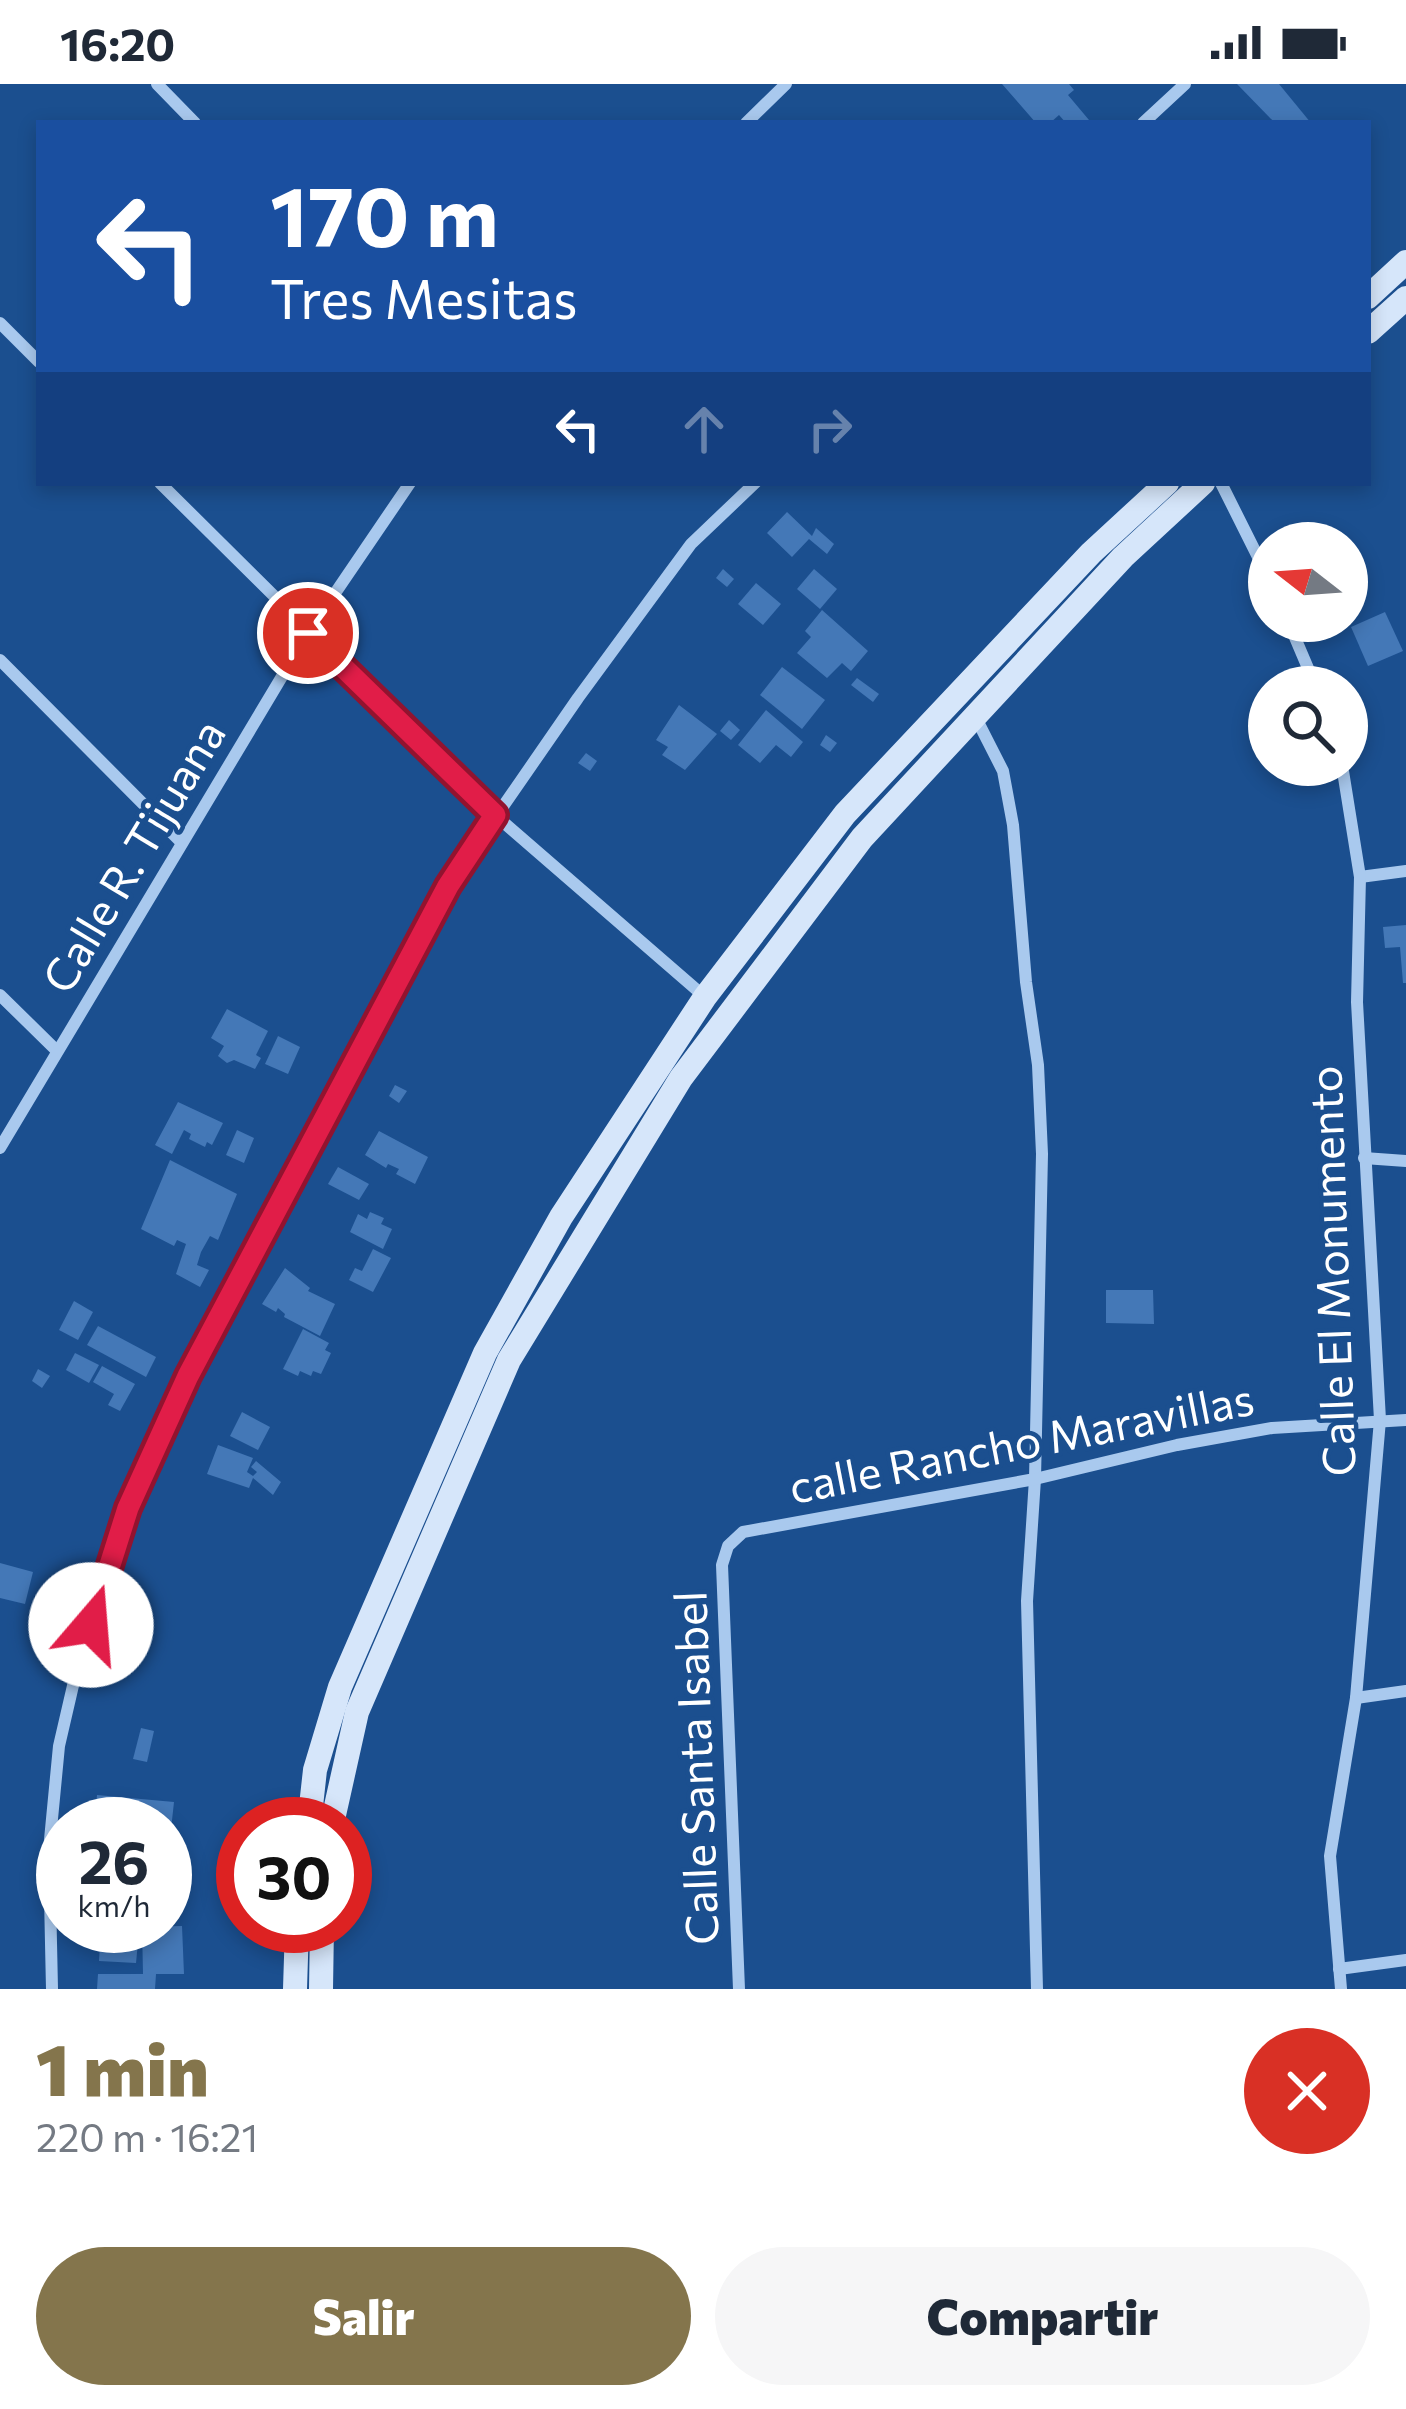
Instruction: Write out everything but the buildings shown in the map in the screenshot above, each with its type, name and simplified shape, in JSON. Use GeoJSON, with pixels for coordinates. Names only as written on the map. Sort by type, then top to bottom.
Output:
{"type":"FeatureCollection","features":[{"type":"Feature","properties":{"kind":"street"},"geometry":{"type":"LineString","coordinates":[[157,84],[192,120]]}},
{"type":"Feature","properties":{"kind":"street"},"geometry":{"type":"LineString","coordinates":[[749,120],[786,84]]}},
{"type":"Feature","properties":{"kind":"street"},"geometry":{"type":"LineString","coordinates":[[1146,120],[1185,84]]}},
{"type":"Feature","properties":{"kind":"street"},"geometry":{"type":"LineString","coordinates":[[1371,294],[1406,262]]}},
{"type":"Feature","properties":{"kind":"street"},"geometry":{"type":"LineString","coordinates":[[1371,329],[1406,298]]}},
{"type":"Feature","properties":{"kind":"street"},"geometry":{"type":"LineString","coordinates":[[0,322],[36,359]]}},
{"type":"Feature","properties":{"kind":"street"},"geometry":{"type":"LineString","coordinates":[[163,486],[495,815],[705,997]]}},
{"type":"Feature","properties":{"kind":"street","name":"Calle R. Tijuana"},"geometry":{"type":"LineString","coordinates":[[0,1148],[308,633],[408,486]]}},
{"type":"Feature","properties":{"kind":"street"},"geometry":{"type":"LineString","coordinates":[[52,1989],[49,1850],[59,1746],[78,1664],[128,1508],[188,1376],[448,886],[691,544],[751,486]]}},
{"type":"Feature","properties":{"kind":"street"},"geometry":{"type":"LineString","coordinates":[[312,1797],[315,1770],[340,1687],[484,1353],[560,1217],[705,997],[845,814],[1091,553],[1164,486]]}},
{"type":"Feature","properties":{"kind":"street"},"geometry":{"type":"LineString","coordinates":[[338,1797],[357,1712],[509,1360],[681,1078],[862,838],[1124,557],[1200,486]]}},
{"type":"Feature","properties":{"kind":"street"},"geometry":{"type":"LineString","coordinates":[[1223,486],[1248,536]]}},
{"type":"Feature","properties":{"kind":"street"},"geometry":{"type":"LineString","coordinates":[[0,660],[182,842]]}},
{"type":"Feature","properties":{"kind":"street"},"geometry":{"type":"LineString","coordinates":[[974,714],[1003,771],[1038,1065],[1042,1154],[1035,1479],[1027,1601],[1037,1989]]}},
{"type":"Feature","properties":{"kind":"street","name":"Calle El Monumento"},"geometry":{"type":"LineString","coordinates":[[1341,1989],[1330,1856],[1356,1698],[1380,1420],[1357,1003],[1360,877],[1345,786]]}},
{"type":"Feature","properties":{"kind":"street"},"geometry":{"type":"LineString","coordinates":[[1360,877],[1406,871]]}},
{"type":"Feature","properties":{"kind":"street"},"geometry":{"type":"LineString","coordinates":[[0,995],[56,1050]]}},
{"type":"Feature","properties":{"kind":"street"},"geometry":{"type":"LineString","coordinates":[[1364,1158],[1406,1161]]}},
{"type":"Feature","properties":{"kind":"street","name":"calle Rancho Maravillas"},"geometry":{"type":"LineString","coordinates":[[728,1546],[742,1532],[1035,1479],[1177,1445],[1272,1428],[1406,1420]]}},
{"type":"Feature","properties":{"kind":"street","name":"Calle Santa Isabel"},"geometry":{"type":"LineString","coordinates":[[728,1546],[722,1565],[739,1989]]}},
{"type":"Feature","properties":{"kind":"street"},"geometry":{"type":"LineString","coordinates":[[1356,1698],[1406,1690]]}},
{"type":"Feature","properties":{"kind":"street"},"geometry":{"type":"LineString","coordinates":[[295,1989],[296,1953]]}},
{"type":"Feature","properties":{"kind":"street"},"geometry":{"type":"LineString","coordinates":[[321,1989],[322,1953]]}},
{"type":"Feature","properties":{"kind":"street"},"geometry":{"type":"LineString","coordinates":[[1339,1969],[1406,1960]]}},
{"type":"Feature","properties":{"kind":"route"},"geometry":{"type":"LineString","coordinates":[[91,1625],[128,1508],[188,1376],[448,886],[495,815],[308,633]]}}]}
